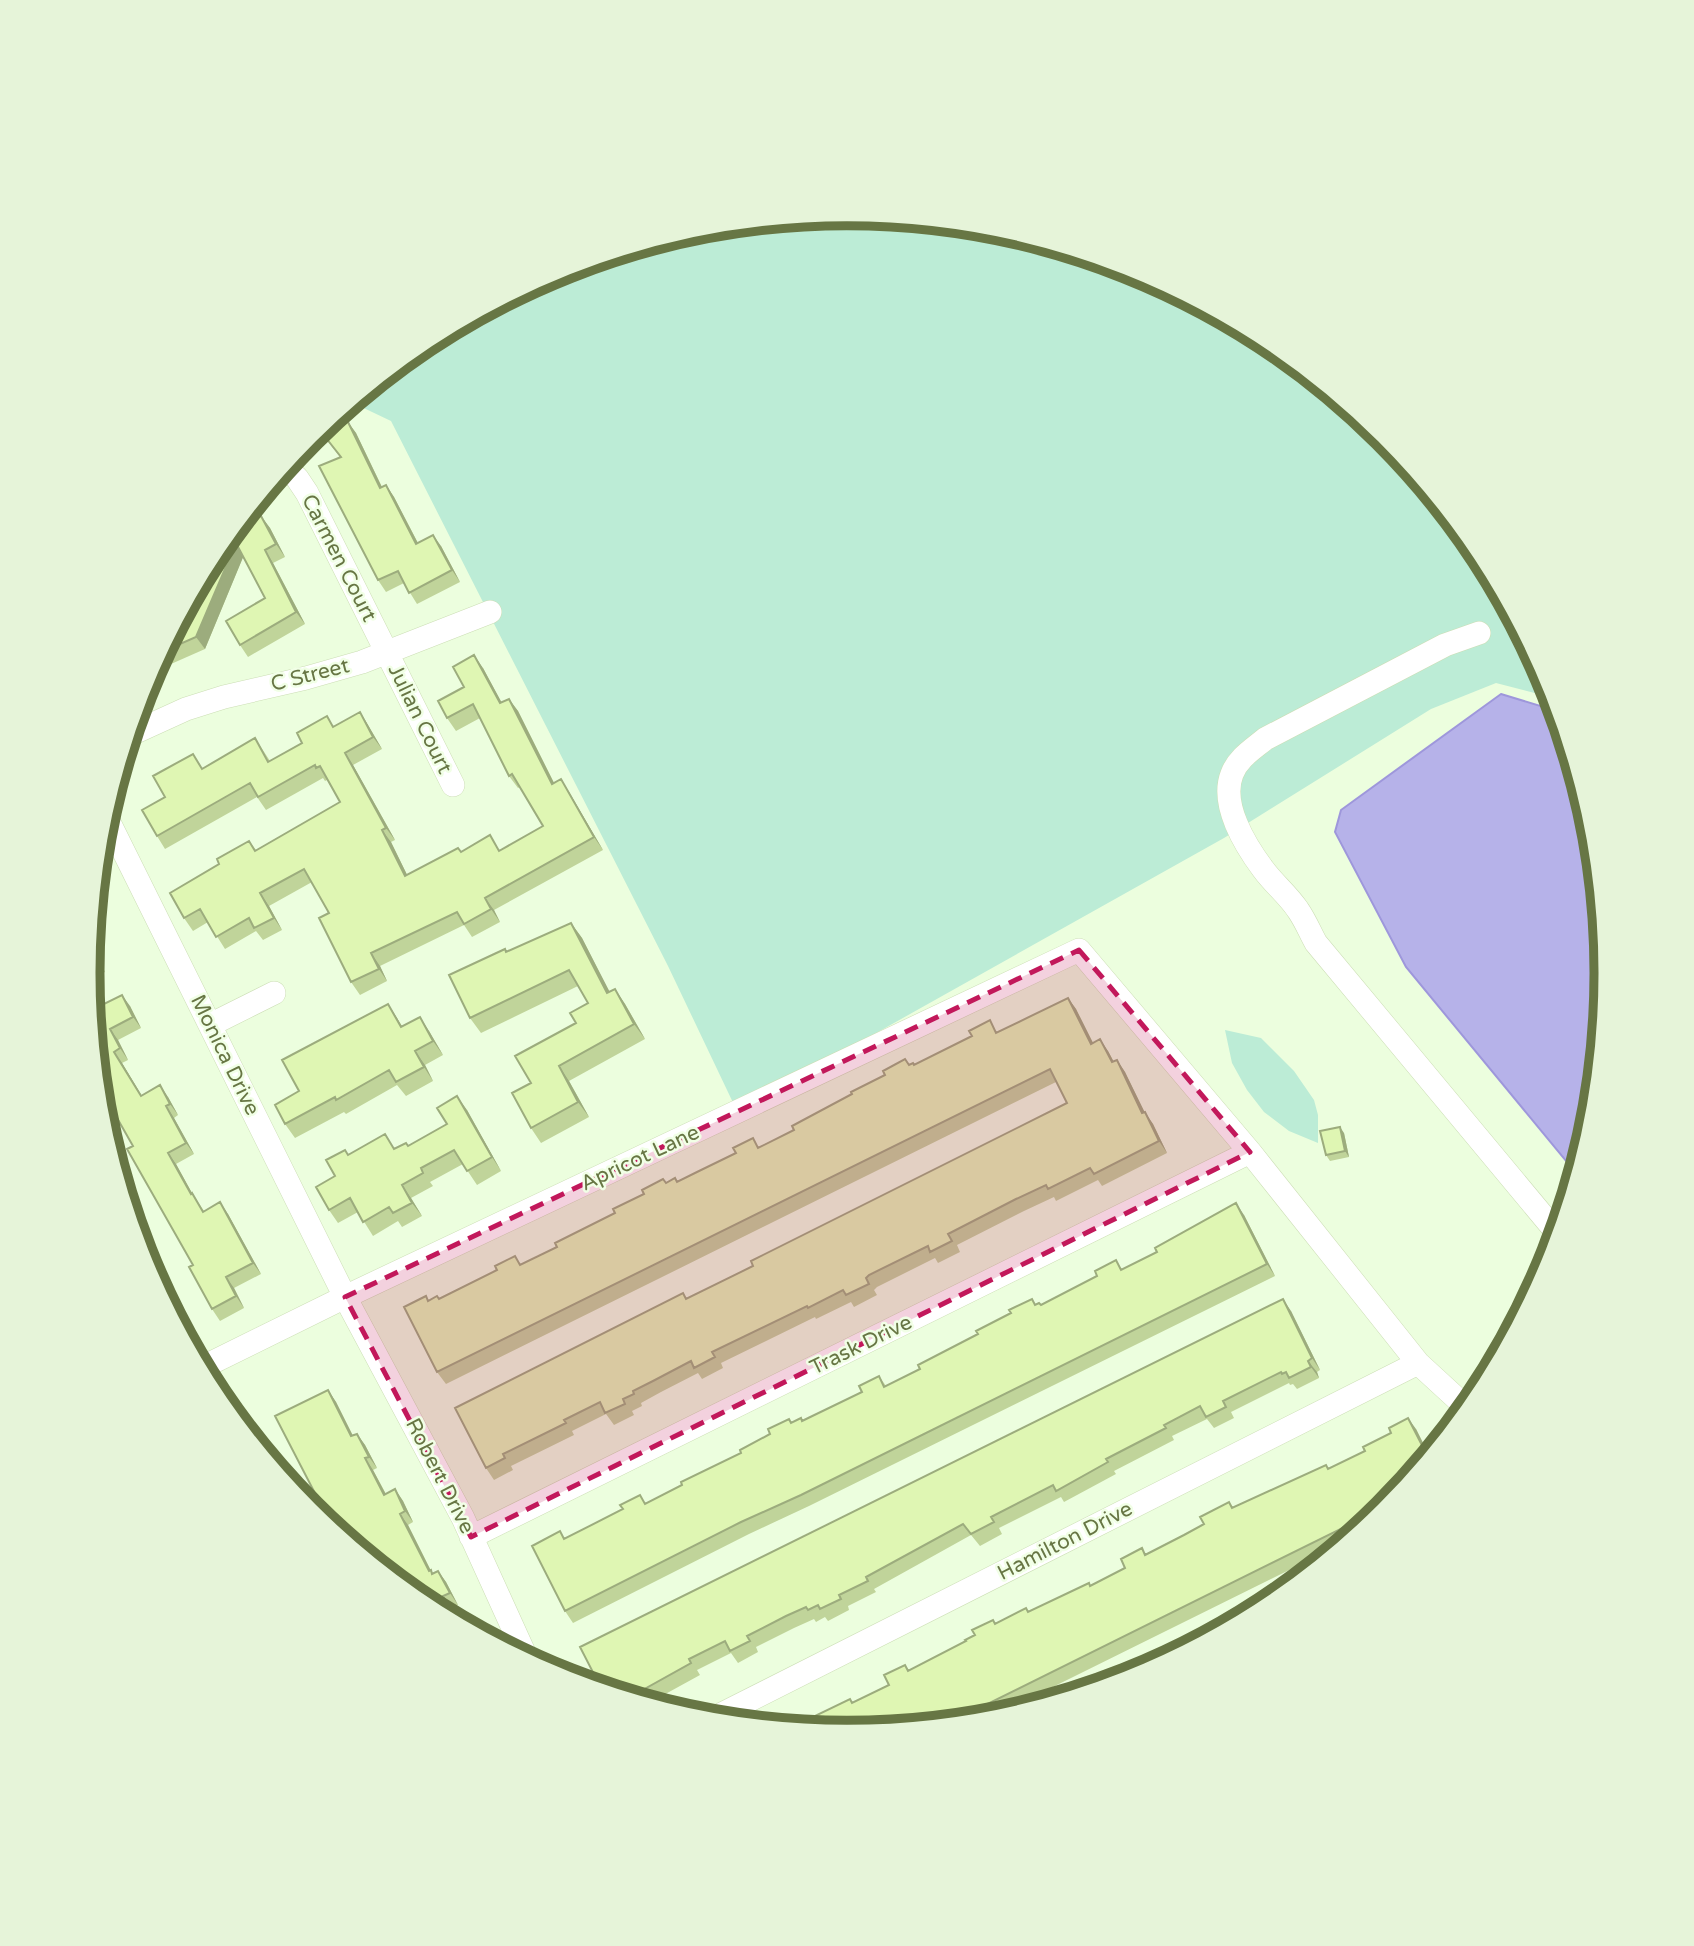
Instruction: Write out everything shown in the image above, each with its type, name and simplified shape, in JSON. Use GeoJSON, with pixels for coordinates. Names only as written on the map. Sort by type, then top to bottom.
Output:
{"type":"FeatureCollection","features":[{"type":"Feature","properties":{"kind":"street","name":"Carmen Court"},"geometry":{"type":"LineString","coordinates":[[291,473],[307,493],[387,653]]}},
{"type":"Feature","properties":{"kind":"street","name":"C Street"},"geometry":{"type":"LineString","coordinates":[[140,730],[176,713],[224,697],[306,678],[387,653],[490,612]]}},
{"type":"Feature","properties":{"kind":"street"},"geometry":{"type":"LineString","coordinates":[[1479,633],[1445,645],[1265,739],[1237,764],[1229,790],[1233,814],[1249,849],[1263,870],[1297,909],[1316,943],[1550,1225]]}},
{"type":"Feature","properties":{"kind":"street","name":"Julian Court"},"geometry":{"type":"LineString","coordinates":[[387,653],[453,785]]}},
{"type":"Feature","properties":{"kind":"street","name":"Monica Drive"},"geometry":{"type":"LineString","coordinates":[[114,829],[345,1297]]}},
{"type":"Feature","properties":{"kind":"street","name":"Apricot Lane"},"geometry":{"type":"LineString","coordinates":[[210,1363],[1079,950],[1250,1152]]}},
{"type":"Feature","properties":{"kind":"street"},"geometry":{"type":"LineString","coordinates":[[210,1025],[274,993]]}},
{"type":"Feature","properties":{"kind":"street"},"geometry":{"type":"LineString","coordinates":[[1250,1152],[1418,1363],[1459,1401]]}},
{"type":"Feature","properties":{"kind":"street","name":"Trask Drive"},"geometry":{"type":"LineString","coordinates":[[471,1537],[1250,1152]]}},
{"type":"Feature","properties":{"kind":"street","name":"Robert Drive"},"geometry":{"type":"LineString","coordinates":[[345,1297],[471,1537],[521,1645]]}},
{"type":"Feature","properties":{"kind":"street","name":"Hamilton Drive"},"geometry":{"type":"LineString","coordinates":[[729,1711],[1418,1363]]}},
{"type":"Feature","properties":{"kind":"highlighted area"},"geometry":{"type":"Polygon","coordinates":[[[1079,950],[1250,1152],[471,1537],[345,1297],[1079,950]]]}},
{"type":"Feature","properties":{"kind":"green space"},"geometry":{"type":"Polygon","coordinates":[[[847,226],[945,232],[1040,251],[1087,265],[1178,303],[1262,352],[1340,411],[1409,480],[1440,518],[1494,599],[1540,694],[1496,683],[1431,709],[1224,838],[737,1111],[668,966],[391,421],[360,406],[432,352],[516,303],[607,265],[654,251],[749,232],[847,226]]]}},
{"type":"Feature","properties":{"kind":"green space"},"geometry":{"type":"Polygon","coordinates":[[[1225,1030],[1261,1038],[1294,1071],[1314,1100],[1318,1115],[1318,1143],[1289,1131],[1264,1112],[1247,1090],[1232,1063],[1225,1030]]]}},
{"type":"Feature","properties":{"kind":"shaded area"},"geometry":{"type":"Polygon","coordinates":[[[1501,694],[1545,707],[1569,780],[1580,827],[1593,924],[1593,1022],[1588,1071],[1569,1165],[1406,967],[1335,832],[1341,810],[1501,694]]]}},
{"type":"Feature","properties":{"kind":"building"},"geometry":{"type":"Polygon","coordinates":[[[346,419],[380,488],[386,485],[416,544],[433,535],[452,570],[409,593],[398,571],[378,580],[319,466],[341,457],[326,438],[346,419]]]}},
{"type":"Feature","properties":{"kind":"building"},"geometry":{"type":"Polygon","coordinates":[[[261,516],[276,544],[265,550],[296,612],[240,645],[226,621],[265,598],[236,543],[252,520],[261,516]]]}},
{"type":"Feature","properties":{"kind":"building"},"geometry":{"type":"Polygon","coordinates":[[[235,545],[196,637],[175,646],[200,599],[235,545]]]}},
{"type":"Feature","properties":{"kind":"building"},"geometry":{"type":"Polygon","coordinates":[[[474,655],[500,703],[509,699],[552,784],[561,779],[594,837],[485,898],[491,909],[464,924],[457,912],[371,953],[379,969],[351,982],[319,918],[329,913],[304,869],[260,893],[274,918],[254,928],[249,918],[216,937],[200,909],[184,918],[170,893],[219,864],[217,859],[249,841],[255,851],[340,802],[320,766],[316,768],[315,765],[258,797],[250,783],[157,836],[142,810],[165,797],[153,776],[193,754],[202,769],[255,738],[268,762],[302,743],[297,733],[327,716],[333,727],[360,712],[373,737],[345,753],[386,828],[382,830],[405,876],[458,848],[461,852],[490,835],[499,851],[543,826],[512,774],[509,776],[473,704],[447,718],[438,701],[464,687],[453,667],[474,655]]]}},
{"type":"Feature","properties":{"kind":"building"},"geometry":{"type":"Polygon","coordinates":[[[571,923],[607,993],[615,989],[634,1024],[559,1066],[578,1102],[531,1128],[512,1093],[531,1083],[515,1056],[576,1023],[570,1013],[588,1003],[569,970],[470,1018],[449,975],[571,923]]]}},
{"type":"Feature","properties":{"kind":"building"},"geometry":{"type":"Polygon","coordinates":[[[122,995],[133,1017],[110,1029],[120,1048],[114,1052],[141,1096],[160,1085],[170,1104],[166,1106],[186,1143],[168,1153],[203,1212],[220,1202],[253,1263],[226,1277],[236,1296],[212,1309],[189,1267],[193,1265],[127,1149],[133,1146],[112,1110],[106,1071],[101,1006],[122,995]]]}},
{"type":"Feature","properties":{"kind":"building"},"geometry":{"type":"Polygon","coordinates":[[[1068,998],[1091,1044],[1100,1039],[1112,1062],[1117,1060],[1142,1113],[1145,1112],[1159,1141],[1094,1174],[1090,1168],[1048,1189],[1046,1185],[1016,1199],[948,1234],[952,1241],[930,1252],[928,1246],[869,1275],[866,1278],[869,1284],[846,1295],[843,1290],[808,1308],[807,1306],[712,1352],[715,1357],[694,1368],[691,1361],[633,1391],[634,1394],[623,1399],[625,1404],[605,1413],[600,1402],[564,1420],[566,1423],[503,1454],[505,1458],[486,1468],[455,1408],[683,1293],[686,1299],[753,1266],[751,1261],[1067,1103],[1050,1069],[437,1372],[404,1307],[426,1296],[428,1301],[437,1296],[439,1299],[497,1270],[495,1266],[515,1256],[520,1265],[557,1247],[555,1243],[615,1213],[613,1209],[644,1194],[642,1190],[663,1179],[666,1183],[675,1178],[677,1182],[736,1153],[733,1148],[753,1138],[758,1148],[794,1130],[792,1126],[885,1075],[883,1071],[905,1059],[909,1065],[914,1065],[972,1036],[969,1031],[990,1020],[996,1033],[1068,998]]]}},
{"type":"Feature","properties":{"kind":"building"},"geometry":{"type":"Polygon","coordinates":[[[388,1004],[401,1027],[420,1017],[433,1041],[415,1051],[424,1067],[396,1082],[389,1070],[336,1100],[335,1097],[285,1124],[275,1105],[299,1091],[282,1060],[388,1004]]]}},
{"type":"Feature","properties":{"kind":"building"},"geometry":{"type":"Polygon","coordinates":[[[457,1096],[492,1157],[467,1171],[454,1150],[421,1168],[423,1173],[402,1185],[412,1203],[393,1213],[389,1207],[363,1222],[350,1198],[329,1210],[316,1187],[335,1176],[326,1160],[345,1150],[348,1155],[385,1134],[394,1149],[406,1143],[408,1146],[447,1124],[437,1108],[457,1096]]]}},
{"type":"Feature","properties":{"kind":"building"},"geometry":{"type":"Polygon","coordinates":[[[1340,1127],[1345,1151],[1326,1155],[1320,1131],[1340,1127]]]}},
{"type":"Feature","properties":{"kind":"building"},"geometry":{"type":"Polygon","coordinates":[[[1236,1203],[1267,1264],[565,1611],[532,1546],[560,1531],[564,1539],[623,1509],[620,1505],[640,1495],[645,1504],[682,1485],[681,1482],[741,1453],[740,1450],[770,1434],[768,1429],[789,1419],[791,1423],[801,1418],[802,1421],[862,1392],[859,1386],[879,1376],[884,1387],[920,1369],[918,1365],[978,1334],[976,1331],[1011,1313],[1009,1310],[1032,1299],[1035,1305],[1041,1305],[1097,1276],[1095,1271],[1116,1260],[1121,1270],[1157,1252],[1155,1248],[1236,1203]]]}},
{"type":"Feature","properties":{"kind":"building"},"geometry":{"type":"Polygon","coordinates":[[[1283,1299],[1312,1358],[1308,1361],[1311,1367],[1289,1378],[1286,1372],[1281,1372],[1223,1401],[1226,1407],[1206,1417],[1200,1406],[1164,1425],[1166,1428],[1106,1459],[1108,1462],[1056,1491],[1053,1485],[991,1517],[994,1522],[971,1534],[963,1524],[866,1577],[868,1581],[839,1595],[841,1599],[820,1609],[818,1605],[808,1610],[806,1607],[786,1616],[747,1636],[750,1641],[730,1651],[725,1641],[689,1659],[691,1663],[641,1691],[595,1676],[580,1647],[1283,1299]]]}},
{"type":"Feature","properties":{"kind":"building"},"geometry":{"type":"Polygon","coordinates":[[[328,1390],[351,1436],[357,1434],[369,1457],[365,1458],[384,1495],[395,1489],[405,1511],[400,1514],[429,1571],[431,1570],[432,1574],[438,1571],[450,1593],[443,1596],[446,1603],[392,1566],[354,1535],[319,1501],[275,1416],[328,1390]]]}},
{"type":"Feature","properties":{"kind":"building"},"geometry":{"type":"Polygon","coordinates":[[[1408,1418],[1424,1448],[1352,1523],[978,1708],[896,1719],[808,1719],[850,1699],[852,1703],[889,1685],[884,1675],[905,1665],[908,1671],[966,1641],[975,1635],[972,1630],[993,1620],[995,1624],[1026,1608],[1028,1612],[1125,1568],[1121,1559],[1142,1548],[1145,1555],[1184,1535],[1204,1524],[1200,1517],[1229,1502],[1232,1508],[1326,1465],[1328,1469],[1365,1451],[1363,1447],[1391,1433],[1389,1428],[1408,1418]]]}}]}
